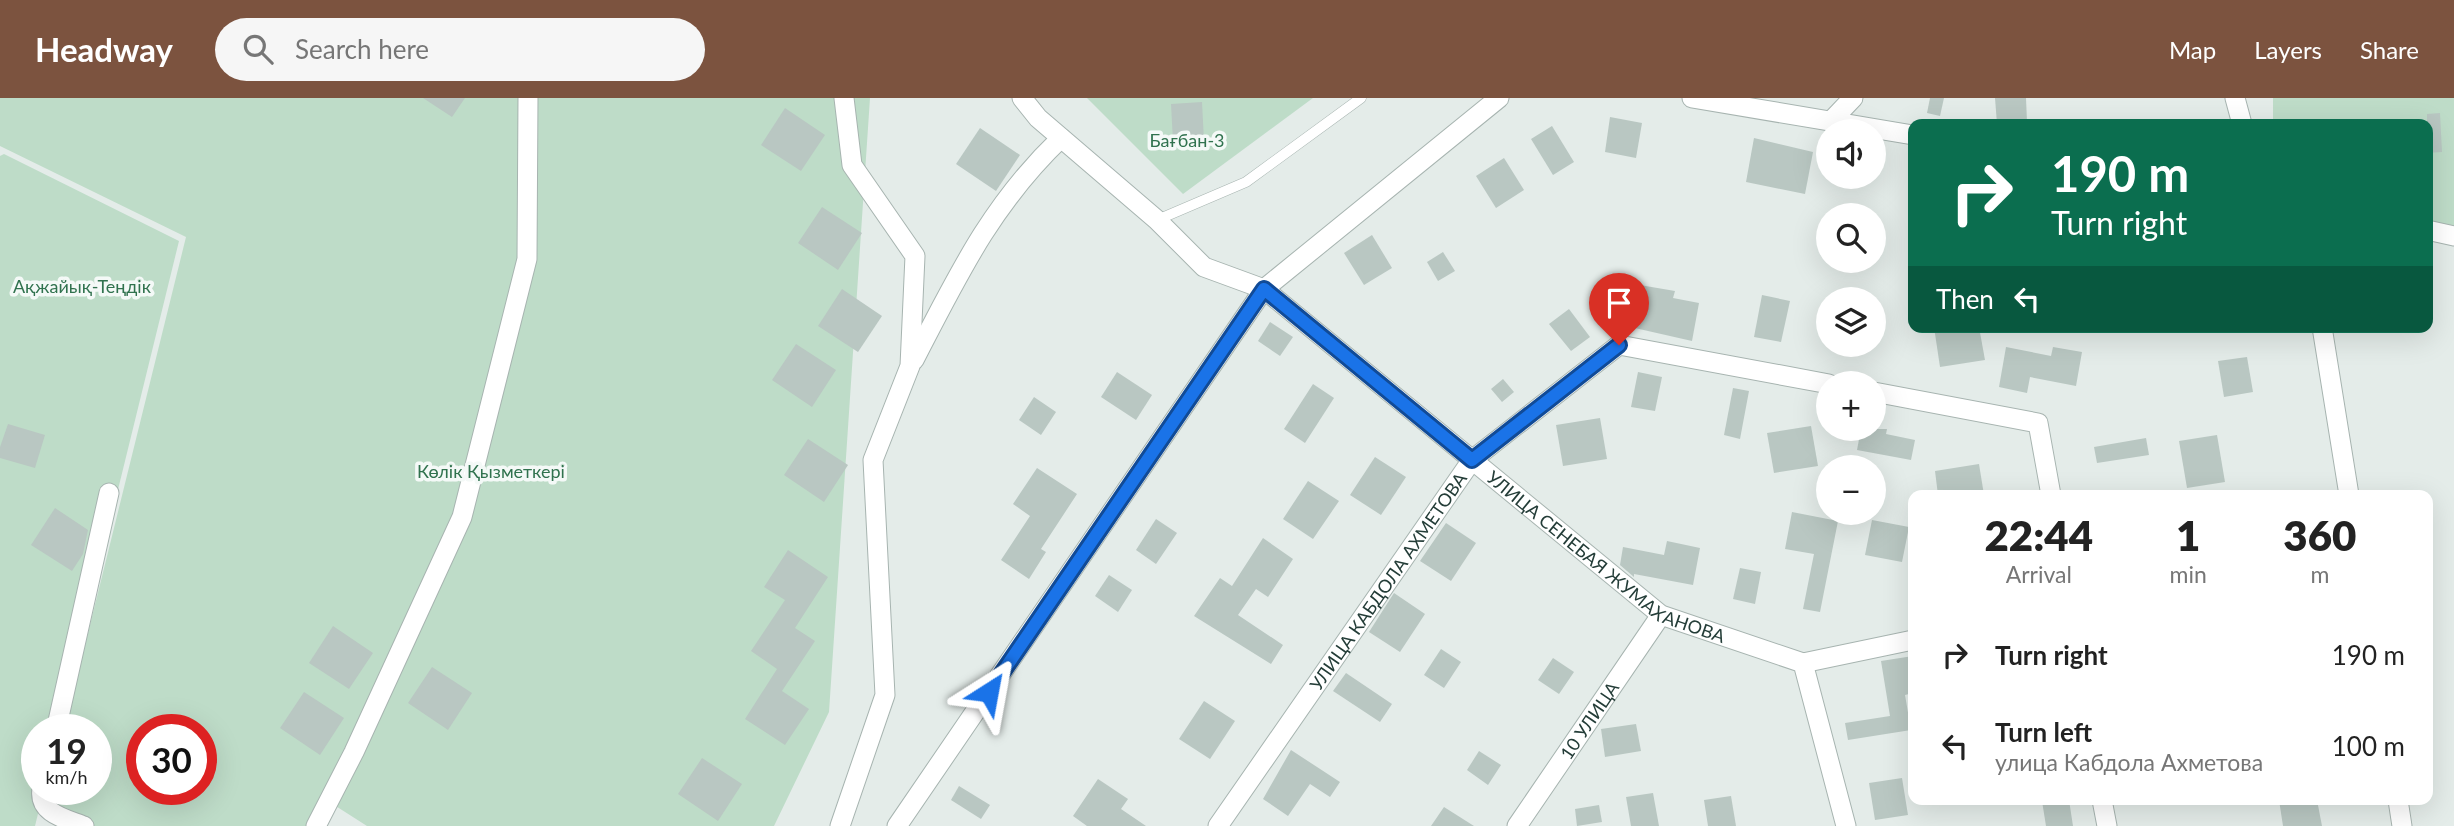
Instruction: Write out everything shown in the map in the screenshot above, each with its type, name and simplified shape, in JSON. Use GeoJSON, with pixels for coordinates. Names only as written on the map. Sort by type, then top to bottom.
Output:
{"type":"FeatureCollection","features":[{"type":"Feature","properties":{"kind":"street"},"geometry":{"type":"LineString","coordinates":[[316,826],[354,752],[462,517],[527,259],[528,98]]}},
{"type":"Feature","properties":{"kind":"street"},"geometry":{"type":"LineString","coordinates":[[844,98],[852,164],[915,256],[910,366]]}},
{"type":"Feature","properties":{"kind":"street","name":"УЛИЦА СЕНЕБАЯ ЖУМАХАНОВА"},"geometry":{"type":"LineString","coordinates":[[1022,98],[1038,118],[1157,220],[1204,267],[1264,289],[1661,615],[1803,663]]}},
{"type":"Feature","properties":{"kind":"street"},"geometry":{"type":"LineString","coordinates":[[897,826],[1264,289],[1499,98]]}},
{"type":"Feature","properties":{"kind":"street"},"geometry":{"type":"LineString","coordinates":[[1692,98],[1819,119]]}},
{"type":"Feature","properties":{"kind":"street"},"geometry":{"type":"LineString","coordinates":[[1833,119],[1853,98]]}},
{"type":"Feature","properties":{"kind":"street"},"geometry":{"type":"LineString","coordinates":[[2234,99],[2240,119]]}},
{"type":"Feature","properties":{"kind":"street"},"geometry":{"type":"LineString","coordinates":[[1886,130],[1908,134]]}},
{"type":"Feature","properties":{"kind":"street"},"geometry":{"type":"LineString","coordinates":[[840,826],[885,695],[873,460],[910,366],[995,211],[1018,181],[1061,138]]}},
{"type":"Feature","properties":{"kind":"street"},"geometry":{"type":"LineString","coordinates":[[2433,231],[2454,236]]}},
{"type":"Feature","properties":{"kind":"street"},"geometry":{"type":"LineString","coordinates":[[2323,333],[2348,490]]}},
{"type":"Feature","properties":{"kind":"street","name":"УЛИЦА КАБДОЛА АХМЕТОВА"},"geometry":{"type":"LineString","coordinates":[[1218,826],[1472,460],[1619,345],[1816,382]]}},
{"type":"Feature","properties":{"kind":"street"},"geometry":{"type":"LineString","coordinates":[[1886,394],[2038,423],[2050,490]]}},
{"type":"Feature","properties":{"kind":"street"},"geometry":{"type":"LineString","coordinates":[[60,714],[109,492]]}},
{"type":"Feature","properties":{"kind":"street","name":"10 УЛИЦА"},"geometry":{"type":"LineString","coordinates":[[1517,826],[1661,615]]}},
{"type":"Feature","properties":{"kind":"street"},"geometry":{"type":"LineString","coordinates":[[1846,826],[1803,663],[1908,641]]}},
{"type":"Feature","properties":{"kind":"street"},"geometry":{"type":"LineString","coordinates":[[45,805],[53,814],[84,826]]}},
{"type":"Feature","properties":{"kind":"street"},"geometry":{"type":"LineString","coordinates":[[2103,805],[2107,826]]}},
{"type":"Feature","properties":{"kind":"street"},"geometry":{"type":"LineString","coordinates":[[2399,805],[2402,826]]}},
{"type":"Feature","properties":{"kind":"lane"},"geometry":{"type":"LineString","coordinates":[[1157,220],[1246,182],[1361,98]]}},
{"type":"Feature","properties":{"kind":"green space","name":"Көлік Қызметкері"},"geometry":{"type":"Polygon","coordinates":[[[0,98],[870,98],[829,712],[774,826],[367,826],[331,803],[317,826],[87,826],[44,809],[45,805],[112,805],[112,714],[68,714],[186,237],[0,146],[0,98]]]}},
{"type":"Feature","properties":{"kind":"green space","name":"Бағбан-3"},"geometry":{"type":"Polygon","coordinates":[[[1087,98],[1313,98],[1183,194],[1087,98]]]}},
{"type":"Feature","properties":{"kind":"green space"},"geometry":{"type":"Polygon","coordinates":[[[2273,98],[2454,98],[2454,226],[2433,222],[2433,119],[2273,119],[2273,98]]]}},
{"type":"Feature","properties":{"kind":"green space","name":"Ақжайық-Теңдік"},"geometry":{"type":"Polygon","coordinates":[[[4,154],[179,241],[63,714],[21,714],[21,805],[40,805],[35,826],[0,826],[0,156],[4,154]]]}},
{"type":"Feature","properties":{"kind":"building"},"geometry":{"type":"Polygon","coordinates":[[[423,98],[465,98],[452,117],[423,98]]]}},
{"type":"Feature","properties":{"kind":"building"},"geometry":{"type":"Polygon","coordinates":[[[1930,98],[1944,98],[1940,116],[1927,113],[1930,98]]]}},
{"type":"Feature","properties":{"kind":"building"},"geometry":{"type":"Polygon","coordinates":[[[1995,98],[2026,98],[2027,119],[1997,119],[1995,98]]]}},
{"type":"Feature","properties":{"kind":"building"},"geometry":{"type":"Polygon","coordinates":[[[1202,102],[1204,141],[1173,142],[1171,104],[1202,102]]]}},
{"type":"Feature","properties":{"kind":"building"},"geometry":{"type":"Polygon","coordinates":[[[785,108],[825,135],[801,171],[761,145],[785,108]]]}},
{"type":"Feature","properties":{"kind":"building"},"geometry":{"type":"Polygon","coordinates":[[[2440,113],[2442,152],[2433,153],[2433,119],[2427,119],[2427,114],[2440,113]]]}},
{"type":"Feature","properties":{"kind":"building"},"geometry":{"type":"Polygon","coordinates":[[[1610,117],[1642,123],[1636,158],[1605,152],[1610,117]]]}},
{"type":"Feature","properties":{"kind":"building"},"geometry":{"type":"Polygon","coordinates":[[[1552,126],[1574,162],[1553,175],[1531,139],[1552,126]]]}},
{"type":"Feature","properties":{"kind":"building"},"geometry":{"type":"Polygon","coordinates":[[[980,128],[1020,155],[996,191],[956,164],[980,128]]]}},
{"type":"Feature","properties":{"kind":"building"},"geometry":{"type":"Polygon","coordinates":[[[1754,138],[1813,152],[1805,194],[1746,182],[1754,138]]]}},
{"type":"Feature","properties":{"kind":"building"},"geometry":{"type":"Polygon","coordinates":[[[1504,158],[1524,190],[1496,208],[1476,176],[1504,158]]]}},
{"type":"Feature","properties":{"kind":"building"},"geometry":{"type":"Polygon","coordinates":[[[822,207],[862,233],[838,270],[798,243],[822,207]]]}},
{"type":"Feature","properties":{"kind":"building"},"geometry":{"type":"Polygon","coordinates":[[[1372,235],[1392,268],[1364,285],[1344,253],[1372,235]]]}},
{"type":"Feature","properties":{"kind":"building"},"geometry":{"type":"Polygon","coordinates":[[[1443,252],[1455,271],[1438,281],[1427,262],[1443,252]]]}},
{"type":"Feature","properties":{"kind":"building"},"geometry":{"type":"Polygon","coordinates":[[[1634,284],[1675,291],[1673,298],[1699,303],[1692,341],[1626,326],[1634,284]]]}},
{"type":"Feature","properties":{"kind":"building"},"geometry":{"type":"Polygon","coordinates":[[[842,289],[882,316],[858,352],[818,326],[842,289]]]}},
{"type":"Feature","properties":{"kind":"building"},"geometry":{"type":"Polygon","coordinates":[[[1762,295],[1790,301],[1781,342],[1754,337],[1762,295]]]}},
{"type":"Feature","properties":{"kind":"building"},"geometry":{"type":"Polygon","coordinates":[[[1569,309],[1590,337],[1571,351],[1549,324],[1569,309]]]}},
{"type":"Feature","properties":{"kind":"building"},"geometry":{"type":"Polygon","coordinates":[[[1270,322],[1293,337],[1280,356],[1258,341],[1270,322]]]}},
{"type":"Feature","properties":{"kind":"building"},"geometry":{"type":"Polygon","coordinates":[[[1935,333],[1980,333],[1985,360],[1940,367],[1935,333]]]}},
{"type":"Feature","properties":{"kind":"building"},"geometry":{"type":"Polygon","coordinates":[[[796,344],[836,370],[812,407],[772,380],[796,344]]]}},
{"type":"Feature","properties":{"kind":"building"},"geometry":{"type":"Polygon","coordinates":[[[2006,347],[2051,356],[2053,347],[2082,352],[2076,386],[2030,377],[2027,393],[1999,387],[2006,347]]]}},
{"type":"Feature","properties":{"kind":"building"},"geometry":{"type":"Polygon","coordinates":[[[2247,357],[2253,392],[2224,397],[2218,361],[2247,357]]]}},
{"type":"Feature","properties":{"kind":"building"},"geometry":{"type":"Polygon","coordinates":[[[1117,372],[1152,395],[1136,420],[1101,397],[1117,372]]]}},
{"type":"Feature","properties":{"kind":"building"},"geometry":{"type":"Polygon","coordinates":[[[1638,372],[1662,377],[1655,411],[1631,407],[1638,372]]]}},
{"type":"Feature","properties":{"kind":"building"},"geometry":{"type":"Polygon","coordinates":[[[1503,379],[1514,392],[1502,402],[1491,389],[1503,379]]]}},
{"type":"Feature","properties":{"kind":"building"},"geometry":{"type":"Polygon","coordinates":[[[1313,384],[1334,398],[1305,443],[1284,429],[1313,384]]]}},
{"type":"Feature","properties":{"kind":"building"},"geometry":{"type":"Polygon","coordinates":[[[1733,388],[1749,391],[1740,439],[1724,435],[1733,388]]]}},
{"type":"Feature","properties":{"kind":"building"},"geometry":{"type":"Polygon","coordinates":[[[1034,397],[1056,412],[1041,435],[1019,420],[1034,397]]]}},
{"type":"Feature","properties":{"kind":"building"},"geometry":{"type":"Polygon","coordinates":[[[1600,418],[1607,459],[1563,466],[1556,425],[1600,418]]]}},
{"type":"Feature","properties":{"kind":"building"},"geometry":{"type":"Polygon","coordinates":[[[8,424],[45,435],[35,468],[0,458],[0,447],[8,424]]]}},
{"type":"Feature","properties":{"kind":"building"},"geometry":{"type":"Polygon","coordinates":[[[1811,426],[1816,466],[1774,473],[1767,433],[1811,426]]]}},
{"type":"Feature","properties":{"kind":"building"},"geometry":{"type":"Polygon","coordinates":[[[1886,434],[1915,440],[1911,460],[1857,450],[1859,441],[1886,441],[1886,434]]]}},
{"type":"Feature","properties":{"kind":"building"},"geometry":{"type":"Polygon","coordinates":[[[2217,435],[2225,482],[2187,488],[2179,441],[2217,435]]]}},
{"type":"Feature","properties":{"kind":"building"},"geometry":{"type":"Polygon","coordinates":[[[2146,438],[2149,455],[2097,463],[2094,447],[2146,438]]]}},
{"type":"Feature","properties":{"kind":"building"},"geometry":{"type":"Polygon","coordinates":[[[808,439],[848,465],[824,502],[784,475],[808,439]]]}},
{"type":"Feature","properties":{"kind":"building"},"geometry":{"type":"Polygon","coordinates":[[[1375,457],[1406,477],[1381,515],[1350,495],[1375,457]]]}},
{"type":"Feature","properties":{"kind":"building"},"geometry":{"type":"Polygon","coordinates":[[[1979,464],[1983,490],[1937,490],[1935,471],[1979,464]]]}},
{"type":"Feature","properties":{"kind":"building"},"geometry":{"type":"Polygon","coordinates":[[[1037,468],[1077,494],[1041,549],[1046,552],[1029,579],[1001,560],[1030,516],[1013,504],[1037,468]]]}},
{"type":"Feature","properties":{"kind":"building"},"geometry":{"type":"Polygon","coordinates":[[[1308,481],[1339,501],[1313,539],[1283,519],[1308,481]]]}},
{"type":"Feature","properties":{"kind":"building"},"geometry":{"type":"Polygon","coordinates":[[[55,508],[88,530],[83,554],[72,571],[31,545],[55,508]]]}},
{"type":"Feature","properties":{"kind":"building"},"geometry":{"type":"Polygon","coordinates":[[[1792,512],[1816,517],[1816,525],[1837,525],[1820,612],[1803,609],[1814,554],[1785,549],[1792,512]]]}},
{"type":"Feature","properties":{"kind":"building"},"geometry":{"type":"Polygon","coordinates":[[[1156,519],[1177,533],[1156,564],[1136,550],[1156,519]]]}},
{"type":"Feature","properties":{"kind":"building"},"geometry":{"type":"Polygon","coordinates":[[[1446,523],[1476,543],[1451,581],[1420,561],[1446,523]]]}},
{"type":"Feature","properties":{"kind":"building"},"geometry":{"type":"Polygon","coordinates":[[[1886,523],[1908,527],[1902,562],[1865,555],[1871,525],[1886,525],[1886,523]]]}},
{"type":"Feature","properties":{"kind":"building"},"geometry":{"type":"Polygon","coordinates":[[[1263,538],[1293,559],[1268,597],[1256,589],[1238,615],[1283,645],[1271,664],[1194,616],[1220,578],[1232,586],[1263,538]]]}},
{"type":"Feature","properties":{"kind":"building"},"geometry":{"type":"Polygon","coordinates":[[[1667,541],[1700,548],[1693,585],[1634,574],[1634,577],[1620,565],[1623,547],[1664,555],[1667,541]]]}},
{"type":"Feature","properties":{"kind":"building"},"geometry":{"type":"Polygon","coordinates":[[[788,550],[828,577],[795,628],[815,641],[782,691],[809,709],[785,745],[745,719],[777,669],[751,651],[785,600],[764,587],[788,550]]]}},
{"type":"Feature","properties":{"kind":"building"},"geometry":{"type":"Polygon","coordinates":[[[1740,568],[1761,572],[1755,604],[1733,599],[1740,568]]]}},
{"type":"Feature","properties":{"kind":"building"},"geometry":{"type":"Polygon","coordinates":[[[1109,575],[1132,590],[1118,612],[1095,596],[1109,575]]]}},
{"type":"Feature","properties":{"kind":"building"},"geometry":{"type":"Polygon","coordinates":[[[1394,593],[1425,614],[1400,652],[1369,632],[1394,593]]]}},
{"type":"Feature","properties":{"kind":"building"},"geometry":{"type":"Polygon","coordinates":[[[333,626],[373,653],[349,689],[309,663],[333,626]]]}},
{"type":"Feature","properties":{"kind":"building"},"geometry":{"type":"Polygon","coordinates":[[[1441,649],[1461,662],[1444,688],[1424,675],[1441,649]]]}},
{"type":"Feature","properties":{"kind":"building"},"geometry":{"type":"Polygon","coordinates":[[[1908,657],[1908,694],[1905,695],[1908,730],[1848,740],[1845,723],[1890,716],[1881,661],[1908,657]]]}},
{"type":"Feature","properties":{"kind":"building"},"geometry":{"type":"Polygon","coordinates":[[[1553,658],[1574,672],[1559,694],[1538,680],[1553,658]]]}},
{"type":"Feature","properties":{"kind":"building"},"geometry":{"type":"Polygon","coordinates":[[[432,667],[472,693],[448,730],[408,703],[432,667]]]}},
{"type":"Feature","properties":{"kind":"building"},"geometry":{"type":"Polygon","coordinates":[[[1346,673],[1392,704],[1380,722],[1333,691],[1346,673]]]}},
{"type":"Feature","properties":{"kind":"building"},"geometry":{"type":"Polygon","coordinates":[[[304,692],[344,718],[320,755],[280,728],[304,692]]]}},
{"type":"Feature","properties":{"kind":"building"},"geometry":{"type":"Polygon","coordinates":[[[1204,701],[1235,721],[1210,759],[1179,739],[1204,701]]]}},
{"type":"Feature","properties":{"kind":"building"},"geometry":{"type":"Polygon","coordinates":[[[1636,724],[1641,751],[1605,757],[1601,729],[1636,724]]]}},
{"type":"Feature","properties":{"kind":"building"},"geometry":{"type":"Polygon","coordinates":[[[1291,750],[1340,782],[1330,797],[1310,784],[1288,816],[1263,799],[1291,750]]]}},
{"type":"Feature","properties":{"kind":"building"},"geometry":{"type":"Polygon","coordinates":[[[1479,751],[1501,765],[1488,785],[1467,770],[1479,751]]]}},
{"type":"Feature","properties":{"kind":"building"},"geometry":{"type":"Polygon","coordinates":[[[702,758],[742,784],[718,821],[678,794],[702,758]]]}},
{"type":"Feature","properties":{"kind":"building"},"geometry":{"type":"Polygon","coordinates":[[[1902,778],[1908,815],[1875,820],[1869,783],[1902,778]]]}},
{"type":"Feature","properties":{"kind":"building"},"geometry":{"type":"Polygon","coordinates":[[[1098,779],[1128,799],[1121,809],[1146,826],[1087,826],[1073,816],[1098,779]]]}},
{"type":"Feature","properties":{"kind":"building"},"geometry":{"type":"Polygon","coordinates":[[[959,786],[990,805],[981,819],[951,800],[959,786]]]}},
{"type":"Feature","properties":{"kind":"building"},"geometry":{"type":"Polygon","coordinates":[[[1653,793],[1659,826],[1631,826],[1626,797],[1653,793]]]}},
{"type":"Feature","properties":{"kind":"building"},"geometry":{"type":"Polygon","coordinates":[[[1731,796],[1736,826],[1708,826],[1704,800],[1731,796]]]}},
{"type":"Feature","properties":{"kind":"building"},"geometry":{"type":"Polygon","coordinates":[[[1599,805],[1602,822],[1577,826],[1575,809],[1599,805]]]}},
{"type":"Feature","properties":{"kind":"building"},"geometry":{"type":"Polygon","coordinates":[[[2043,805],[2070,805],[2073,826],[2046,826],[2043,805]]]}},
{"type":"Feature","properties":{"kind":"building"},"geometry":{"type":"Polygon","coordinates":[[[2280,805],[2318,805],[2322,826],[2283,826],[2280,805]]]}},
{"type":"Feature","properties":{"kind":"building"},"geometry":{"type":"Polygon","coordinates":[[[1444,807],[1474,826],[1431,826],[1444,807]]]}},
{"type":"Feature","properties":{"kind":"route"},"geometry":{"type":"LineString","coordinates":[[989,692],[1264,289],[1472,460],[1619,345]]}}]}
